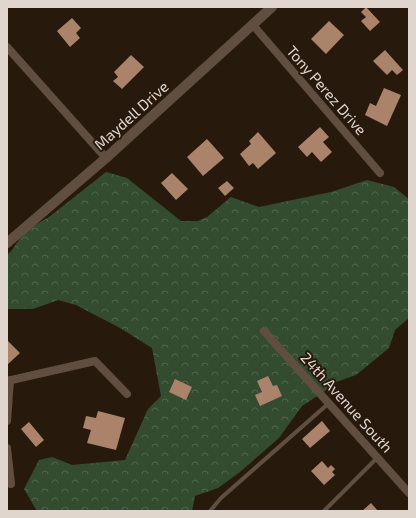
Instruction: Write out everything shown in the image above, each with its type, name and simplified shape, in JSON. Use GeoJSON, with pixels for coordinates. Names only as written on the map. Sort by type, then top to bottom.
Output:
{"type":"FeatureCollection","features":[{"type":"Feature","properties":{"kind":"street","name":"Maydell Drive"},"geometry":{"type":"LineString","coordinates":[[7,243],[106,158],[272,7]]}},
{"type":"Feature","properties":{"kind":"street","name":"Tony Perez Drive"},"geometry":{"type":"LineString","coordinates":[[253,25],[380,173]]}},
{"type":"Feature","properties":{"kind":"street"},"geometry":{"type":"LineString","coordinates":[[7,47],[106,158]]}},
{"type":"Feature","properties":{"kind":"street","name":"24th Avenue South"},"geometry":{"type":"LineString","coordinates":[[264,331],[409,493]]}},
{"type":"Feature","properties":{"kind":"street"},"geometry":{"type":"LineString","coordinates":[[7,422],[8,380],[95,361],[127,394]]}},
{"type":"Feature","properties":{"kind":"street"},"geometry":{"type":"LineString","coordinates":[[7,448],[11,484]]}},
{"type":"Feature","properties":{"kind":"lane"},"geometry":{"type":"LineString","coordinates":[[210,511],[221,498],[329,403]]}},
{"type":"Feature","properties":{"kind":"lane"},"geometry":{"type":"LineString","coordinates":[[324,511],[377,458]]}},
{"type":"Feature","properties":{"kind":"green space"},"geometry":{"type":"Polygon","coordinates":[[[106,172],[127,178],[181,221],[198,221],[207,217],[231,197],[259,207],[331,192],[367,180],[394,187],[409,199],[409,318],[395,330],[389,348],[356,375],[336,382],[302,406],[279,438],[240,472],[218,488],[195,496],[192,511],[37,511],[24,489],[39,460],[52,457],[72,465],[125,460],[148,409],[161,396],[152,348],[120,328],[76,305],[58,300],[33,309],[7,309],[7,255],[25,231],[49,217],[106,172]]]}},
{"type":"Feature","properties":{"kind":"building"},"geometry":{"type":"Polygon","coordinates":[[[366,7],[380,22],[370,31],[361,21],[366,17],[361,12],[366,7]]]}},
{"type":"Feature","properties":{"kind":"building"},"geometry":{"type":"Polygon","coordinates":[[[72,18],[81,28],[76,33],[80,38],[70,47],[57,31],[72,18]]]}},
{"type":"Feature","properties":{"kind":"building"},"geometry":{"type":"Polygon","coordinates":[[[329,21],[344,35],[326,54],[311,39],[329,21]]]}},
{"type":"Feature","properties":{"kind":"building"},"geometry":{"type":"Polygon","coordinates":[[[385,50],[403,70],[397,75],[392,70],[387,75],[373,61],[385,50]]]}},
{"type":"Feature","properties":{"kind":"building"},"geometry":{"type":"Polygon","coordinates":[[[131,55],[144,67],[122,89],[113,81],[118,77],[114,72],[131,55]]]}},
{"type":"Feature","properties":{"kind":"building"},"geometry":{"type":"Polygon","coordinates":[[[384,88],[401,95],[387,126],[365,115],[370,103],[376,106],[384,88]]]}},
{"type":"Feature","properties":{"kind":"building"},"geometry":{"type":"Polygon","coordinates":[[[320,127],[329,137],[323,142],[332,152],[321,162],[312,152],[307,157],[298,147],[320,127]]]}},
{"type":"Feature","properties":{"kind":"building"},"geometry":{"type":"Polygon","coordinates":[[[258,132],[276,153],[258,169],[253,163],[249,166],[240,154],[251,144],[249,141],[258,132]]]}},
{"type":"Feature","properties":{"kind":"building"},"geometry":{"type":"Polygon","coordinates":[[[207,139],[224,158],[203,176],[187,157],[207,139]]]}},
{"type":"Feature","properties":{"kind":"building"},"geometry":{"type":"Polygon","coordinates":[[[172,173],[188,189],[176,200],[161,183],[172,173]]]}},
{"type":"Feature","properties":{"kind":"building"},"geometry":{"type":"Polygon","coordinates":[[[227,181],[234,188],[225,196],[218,188],[227,181]]]}},
{"type":"Feature","properties":{"kind":"building"},"geometry":{"type":"Polygon","coordinates":[[[7,340],[20,353],[7,365],[7,340]]]}},
{"type":"Feature","properties":{"kind":"building"},"geometry":{"type":"Polygon","coordinates":[[[268,376],[273,386],[277,385],[282,396],[260,406],[255,395],[262,392],[257,381],[268,376]]]}},
{"type":"Feature","properties":{"kind":"building"},"geometry":{"type":"Polygon","coordinates":[[[175,379],[192,387],[186,400],[169,392],[175,379]]]}},
{"type":"Feature","properties":{"kind":"building"},"geometry":{"type":"Polygon","coordinates":[[[98,411],[125,418],[116,450],[87,443],[91,430],[83,428],[86,416],[96,418],[98,411]]]}},
{"type":"Feature","properties":{"kind":"building"},"geometry":{"type":"Polygon","coordinates":[[[322,421],[330,431],[310,448],[302,439],[322,421]]]}},
{"type":"Feature","properties":{"kind":"building"},"geometry":{"type":"Polygon","coordinates":[[[29,422],[44,440],[36,447],[21,429],[29,422]]]}},
{"type":"Feature","properties":{"kind":"building"},"geometry":{"type":"Polygon","coordinates":[[[322,461],[328,468],[331,465],[335,469],[332,472],[335,475],[324,485],[311,471],[322,461]]]}},
{"type":"Feature","properties":{"kind":"building"},"geometry":{"type":"Polygon","coordinates":[[[371,503],[378,511],[362,511],[371,503]]]}}]}
